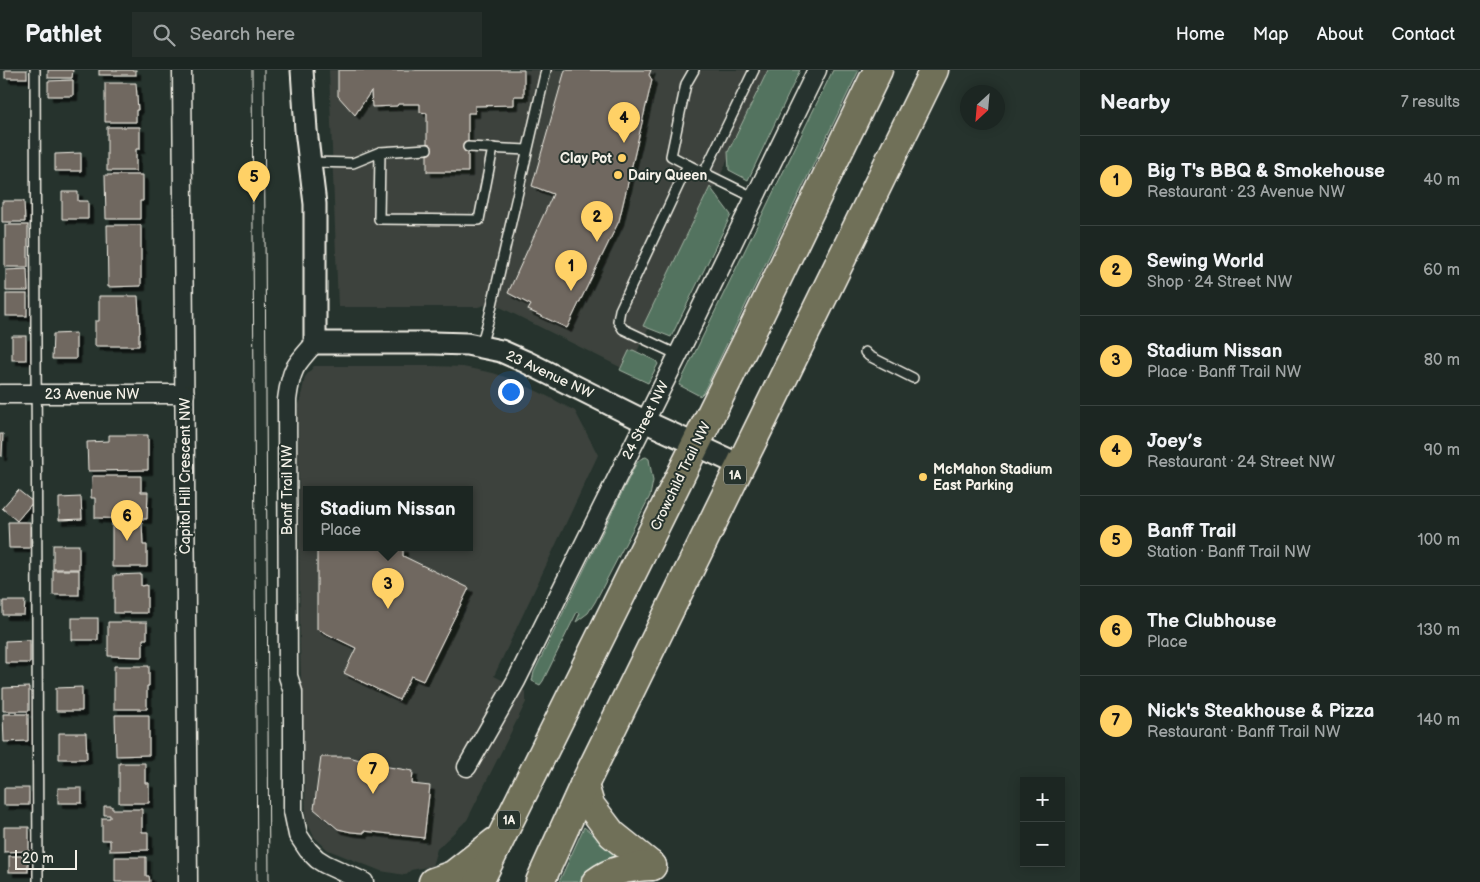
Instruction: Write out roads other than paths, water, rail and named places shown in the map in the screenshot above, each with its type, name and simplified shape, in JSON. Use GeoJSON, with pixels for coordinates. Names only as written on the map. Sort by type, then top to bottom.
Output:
{"type":"FeatureCollection","features":[{"type":"Feature","properties":{"kind":"highway","name":"Crowchild Trail NW"},"geometry":{"type":"LineString","coordinates":[[479,882],[878,70]]}},
{"type":"Feature","properties":{"kind":"highway","name":"1A"},"geometry":{"type":"LineString","coordinates":[[540,882],[584,786],[934,70]]}},
{"type":"Feature","properties":{"kind":"highway"},"geometry":{"type":"LineString","coordinates":[[584,786],[590,805],[612,834],[652,866],[625,868],[603,876],[596,882]]}},
{"type":"Feature","properties":{"kind":"highway"},"geometry":{"type":"LineString","coordinates":[[433,882],[453,875],[500,838]]}},
{"type":"Feature","properties":{"kind":"street","name":"Capitol Hill Crescent NW"},"geometry":{"type":"LineString","coordinates":[[182,70],[188,882]]}},
{"type":"Feature","properties":{"kind":"street"},"geometry":{"type":"LineString","coordinates":[[302,70],[302,98],[315,204],[315,343]]}},
{"type":"Feature","properties":{"kind":"street","name":"24 Street NW"},"geometry":{"type":"LineString","coordinates":[[467,767],[516,681],[817,70]]}},
{"type":"Feature","properties":{"kind":"street","name":"23 Avenue NW"},"geometry":{"type":"LineString","coordinates":[[315,343],[434,343],[481,347],[500,351],[740,465]]}},
{"type":"Feature","properties":{"kind":"street","name":"Banff Trail NW"},"geometry":{"type":"LineString","coordinates":[[315,343],[295,366],[290,380],[287,400],[288,676],[293,692],[293,811],[298,835],[308,850],[325,864],[364,882]]}},
{"type":"Feature","properties":{"kind":"street","name":"23 Avenue NW"},"geometry":{"type":"LineString","coordinates":[[0,394],[185,394]]}},
{"type":"Feature","properties":{"kind":"lane"},"geometry":{"type":"LineString","coordinates":[[35,70],[38,882]]}},
{"type":"Feature","properties":{"kind":"lane"},"geometry":{"type":"LineString","coordinates":[[481,347],[546,70]]}},
{"type":"Feature","properties":{"kind":"lane"},"geometry":{"type":"LineString","coordinates":[[694,70],[686,84],[672,156],[754,198]]}},
{"type":"Feature","properties":{"kind":"lane"},"geometry":{"type":"LineString","coordinates":[[704,173],[754,70]]}},
{"type":"Feature","properties":{"kind":"lane"},"geometry":{"type":"LineString","coordinates":[[468,147],[527,150]]}},
{"type":"Feature","properties":{"kind":"lane"},"geometry":{"type":"LineString","coordinates":[[380,152],[379,219],[479,220],[494,148]]}},
{"type":"Feature","properties":{"kind":"lane"},"geometry":{"type":"LineString","coordinates":[[310,162],[353,163],[380,152],[427,149]]}},
{"type":"Feature","properties":{"kind":"lane"},"geometry":{"type":"LineString","coordinates":[[678,355],[623,329],[618,321],[620,310],[688,165]]}},
{"type":"Feature","properties":{"kind":"lane"},"geometry":{"type":"LineString","coordinates":[[865,352],[868,356],[913,378]]}},
{"type":"Feature","properties":{"kind":"tram line"},"geometry":{"type":"LineString","coordinates":[[252,70],[257,882]]}},
{"type":"Feature","properties":{"kind":"tram line"},"geometry":{"type":"LineString","coordinates":[[264,70],[269,882]]}},
{"type":"Feature","properties":{"kind":"place","name":"Joey’s"},"geometry":{"type":"Point","coordinates":[624,143]}},
{"type":"Feature","properties":{"kind":"place","name":"Clay Pot"},"geometry":{"type":"Point","coordinates":[622,158]}},
{"type":"Feature","properties":{"kind":"place","name":"Dairy Queen"},"geometry":{"type":"Point","coordinates":[618,175]}},
{"type":"Feature","properties":{"kind":"place","name":"Banff Trail"},"geometry":{"type":"Point","coordinates":[254,202]}},
{"type":"Feature","properties":{"kind":"place","name":"Sewing World"},"geometry":{"type":"Point","coordinates":[597,242]}},
{"type":"Feature","properties":{"kind":"place","name":"Big T's BBQ & Smokehouse"},"geometry":{"type":"Point","coordinates":[571,291]}},
{"type":"Feature","properties":{"kind":"place","name":"McMahon Stadium East Parking"},"geometry":{"type":"Point","coordinates":[923,477]}},
{"type":"Feature","properties":{"kind":"place","name":"The Clubhouse"},"geometry":{"type":"Point","coordinates":[127,541]}},
{"type":"Feature","properties":{"kind":"place","name":"Stadium Nissan"},"geometry":{"type":"Point","coordinates":[388,609]}},
{"type":"Feature","properties":{"kind":"place","name":"Nick's Steakhouse & Pizza"},"geometry":{"type":"Point","coordinates":[373,794]}}]}
